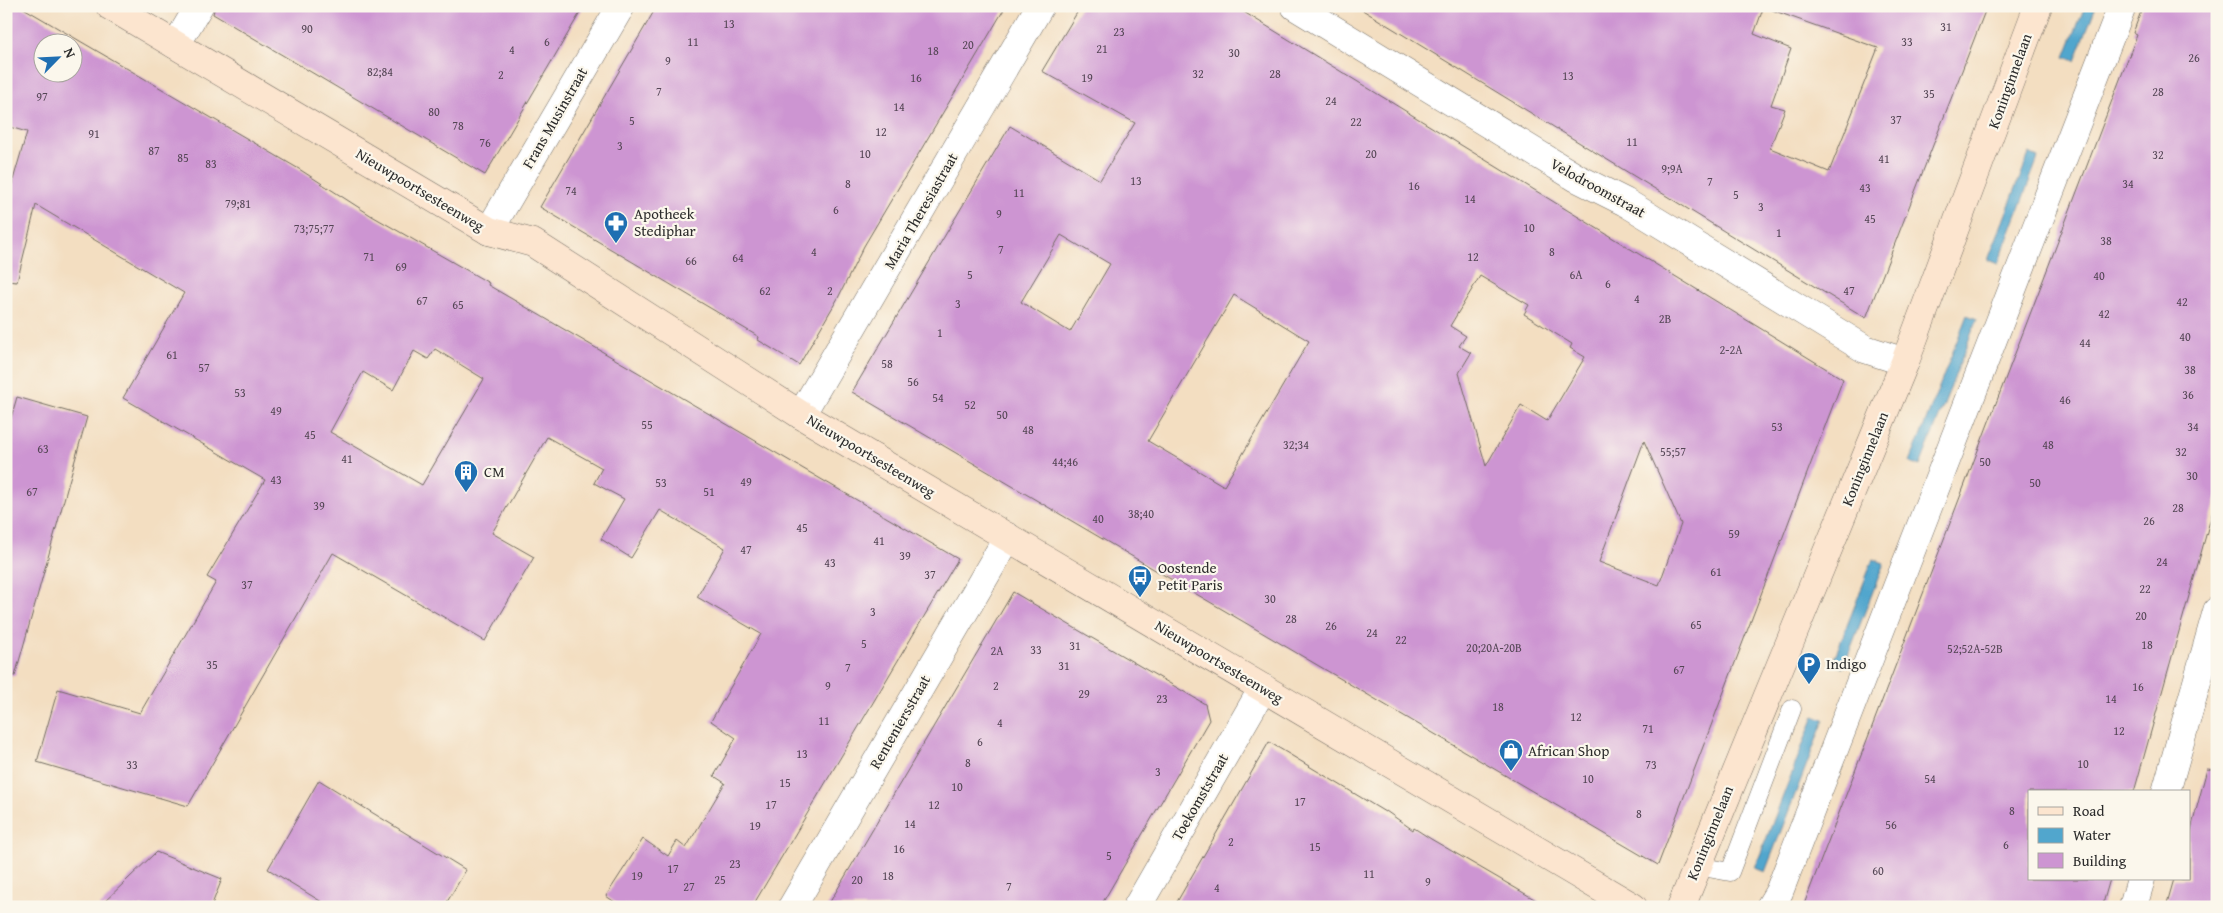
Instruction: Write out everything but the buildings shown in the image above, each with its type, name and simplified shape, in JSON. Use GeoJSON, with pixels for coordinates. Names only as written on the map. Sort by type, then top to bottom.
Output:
{"type":"FeatureCollection","features":[{"type":"Feature","properties":{"kind":"street","name":"Nieuwpoortsesteenweg"},"geometry":{"type":"LineString","coordinates":[[110,6],[489,231],[533,243],[801,415],[1633,907]]}},
{"type":"Feature","properties":{"kind":"street"},"geometry":{"type":"LineString","coordinates":[[176,45],[199,6]]}},
{"type":"Feature","properties":{"kind":"street","name":"Frans Musinstraat"},"geometry":{"type":"LineString","coordinates":[[489,231],[621,6]]}},
{"type":"Feature","properties":{"kind":"street","name":"Maria Theresiastraat"},"geometry":{"type":"LineString","coordinates":[[801,415],[1040,6]]}},
{"type":"Feature","properties":{"kind":"street","name":"Velodroomstraat"},"geometry":{"type":"LineString","coordinates":[[1295,6],[1577,178],[1625,202],[1865,349],[1905,362]]}},
{"type":"Feature","properties":{"kind":"street","name":"Koninginnelaan"},"geometry":{"type":"LineString","coordinates":[[1680,907],[1905,362],[2038,6]]}},
{"type":"Feature","properties":{"kind":"street"},"geometry":{"type":"LineString","coordinates":[[1770,907],[1783,883],[2122,6]]}},
{"type":"Feature","properties":{"kind":"street","name":"Renteniersstraat"},"geometry":{"type":"LineString","coordinates":[[792,907],[1008,537]]}},
{"type":"Feature","properties":{"kind":"street"},"geometry":{"type":"LineString","coordinates":[[2167,790],[2217,611]]}},
{"type":"Feature","properties":{"kind":"street","name":"Toekomststraat"},"geometry":{"type":"LineString","coordinates":[[1137,907],[1263,688]]}},
{"type":"Feature","properties":{"kind":"street"},"geometry":{"type":"LineString","coordinates":[[2133,907],[2141,880]]}},
{"type":"Feature","properties":{"kind":"lane"},"geometry":{"type":"LineString","coordinates":[[1697,866],[1730,872],[1792,709]]}},
{"type":"Feature","properties":{"kind":"water"},"geometry":{"type":"Polygon","coordinates":[[[2085,6],[2096,6],[2075,61],[2065,57],[2085,6]]]}},
{"type":"Feature","properties":{"kind":"water"},"geometry":{"type":"Polygon","coordinates":[[[2029,154],[2038,158],[1998,264],[1988,260],[2029,154]]]}},
{"type":"Feature","properties":{"kind":"water"},"geometry":{"type":"Polygon","coordinates":[[[1967,315],[1977,319],[1920,466],[1910,462],[1967,315]]]}},
{"type":"Feature","properties":{"kind":"water"},"geometry":{"type":"Polygon","coordinates":[[[1873,559],[1884,563],[1843,668],[1832,664],[1873,559]]]}},
{"type":"Feature","properties":{"kind":"water"},"geometry":{"type":"Polygon","coordinates":[[[1814,716],[1824,720],[1765,872],[1755,868],[1814,716]]]}},
{"type":"Feature","properties":{"kind":"place","name":"Apotheek Stediphar"},"geometry":{"type":"Point","coordinates":[616,244]}},
{"type":"Feature","properties":{"kind":"place","name":"CM"},"geometry":{"type":"Point","coordinates":[466,493]}},
{"type":"Feature","properties":{"kind":"place","name":"Oostende Petit Paris"},"geometry":{"type":"Point","coordinates":[1140,598]}},
{"type":"Feature","properties":{"kind":"place","name":"Indigo"},"geometry":{"type":"Point","coordinates":[1809,685]}},
{"type":"Feature","properties":{"kind":"place","name":"African Shop"},"geometry":{"type":"Point","coordinates":[1511,772]}}]}
